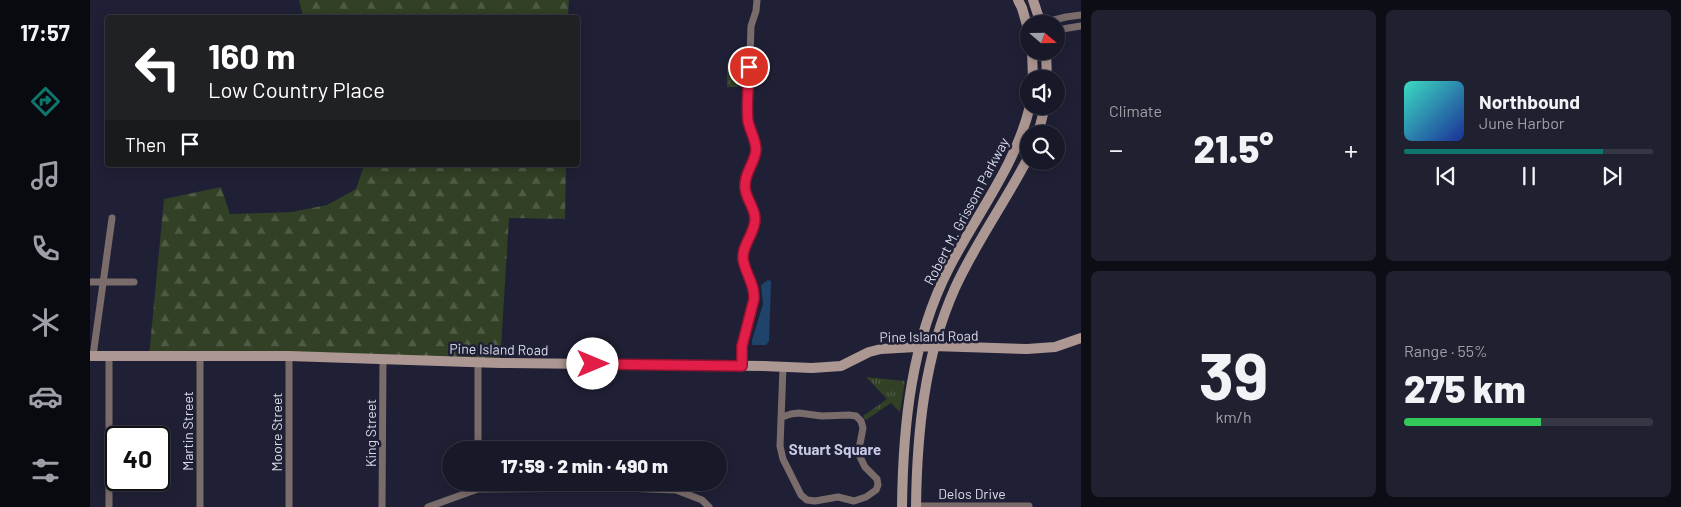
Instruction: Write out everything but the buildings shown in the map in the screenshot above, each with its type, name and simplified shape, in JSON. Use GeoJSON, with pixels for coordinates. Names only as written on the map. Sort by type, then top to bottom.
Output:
{"type":"FeatureCollection","features":[{"type":"Feature","properties":{"kind":"street"},"geometry":{"type":"LineString","coordinates":[[742,366],[744,340],[754,299],[754,288],[744,264],[743,253],[753,231],[755,218],[744,184],[756,152],[748,119],[751,26],[757,0]]}},
{"type":"Feature","properties":{"kind":"street"},"geometry":{"type":"LineString","coordinates":[[1018,0],[1027,15]]}},
{"type":"Feature","properties":{"kind":"street"},"geometry":{"type":"LineString","coordinates":[[1033,0],[1034,15]]}},
{"type":"Feature","properties":{"kind":"street"},"geometry":{"type":"LineString","coordinates":[[1065,16],[1081,15]]}},
{"type":"Feature","properties":{"kind":"street"},"geometry":{"type":"LineString","coordinates":[[1065,29],[1081,26]]}},
{"type":"Feature","properties":{"kind":"street","name":"Robert M. Grissom Parkway"},"geometry":{"type":"LineString","coordinates":[[902,507],[906,416],[920,347],[937,296],[949,268],[1017,147],[1028,115]]}},
{"type":"Feature","properties":{"kind":"street","name":"Robert M. Grissom Parkway"},"geometry":{"type":"LineString","coordinates":[[916,507],[924,396],[933,346],[955,288],[1021,170]]}},
{"type":"Feature","properties":{"kind":"street"},"geometry":{"type":"LineString","coordinates":[[92,356],[112,218]]}},
{"type":"Feature","properties":{"kind":"street"},"geometry":{"type":"LineString","coordinates":[[90,282],[134,282]]}},
{"type":"Feature","properties":{"kind":"street","name":"Pine Island Road"},"geometry":{"type":"LineString","coordinates":[[92,356],[289,356],[383,360],[830,368],[841,366],[868,352],[881,348],[933,346],[1027,350],[1055,346],[1081,338]]}},
{"type":"Feature","properties":{"kind":"street"},"geometry":{"type":"LineString","coordinates":[[109,356],[109,507]]}},
{"type":"Feature","properties":{"kind":"street","name":"Martin Street"},"geometry":{"type":"LineString","coordinates":[[200,356],[200,507]]}},
{"type":"Feature","properties":{"kind":"street","name":"Moore Street"},"geometry":{"type":"LineString","coordinates":[[289,356],[289,507]]}},
{"type":"Feature","properties":{"kind":"street","name":"King Street"},"geometry":{"type":"LineString","coordinates":[[382,507],[383,360]]}},
{"type":"Feature","properties":{"kind":"street"},"geometry":{"type":"LineString","coordinates":[[478,362],[478,441]]}},
{"type":"Feature","properties":{"kind":"street"},"geometry":{"type":"LineString","coordinates":[[782,417],[799,413],[822,416],[856,416],[861,421],[863,428],[859,449],[860,457],[865,467],[877,479],[878,485],[876,490],[866,497],[854,501],[838,497],[815,501],[807,500],[801,495],[783,459],[780,446],[783,368]]}},
{"type":"Feature","properties":{"kind":"street"},"geometry":{"type":"LineString","coordinates":[[903,458],[912,457],[918,462]]}},
{"type":"Feature","properties":{"kind":"street"},"geometry":{"type":"LineString","coordinates":[[428,507],[466,491]]}},
{"type":"Feature","properties":{"kind":"street"},"geometry":{"type":"LineString","coordinates":[[679,491],[702,500],[709,507]]}},
{"type":"Feature","properties":{"kind":"street","name":"Delos Drive"},"geometry":{"type":"LineString","coordinates":[[916,507],[1029,506]]}},
{"type":"Feature","properties":{"kind":"green space"},"geometry":{"type":"Polygon","coordinates":[[[299,0],[569,0],[568,15],[303,15],[299,0]]]}},
{"type":"Feature","properties":{"kind":"green space"},"geometry":{"type":"Polygon","coordinates":[[[727,64],[740,65],[738,87],[727,87],[727,64]]]}},
{"type":"Feature","properties":{"kind":"green space"},"geometry":{"type":"Polygon","coordinates":[[[363,167],[566,167],[565,219],[509,218],[500,363],[149,356],[164,199],[221,187],[230,214],[292,212],[327,205],[356,189],[363,167]]]}},
{"type":"Feature","properties":{"kind":"green space","name":"Stuart Square"},"geometry":{"type":"Polygon","coordinates":[[[866,377],[905,381],[900,412],[891,403],[866,420],[863,416],[887,399],[866,377]]]}},
{"type":"Feature","properties":{"kind":"water"},"geometry":{"type":"Polygon","coordinates":[[[768,280],[771,281],[769,341],[766,345],[752,345],[763,304],[761,285],[768,280]]]}},
{"type":"Feature","properties":{"kind":"district","name":"Stuart Square"},"geometry":{"type":"Point","coordinates":[835,449]}},
{"type":"Feature","properties":{"kind":"route"},"geometry":{"type":"LineString","coordinates":[[593,364],[742,366],[742,346],[754,299],[752,284],[743,259],[744,248],[755,225],[754,211],[747,198],[744,184],[756,152],[756,145],[748,119],[749,67]]}}]}
